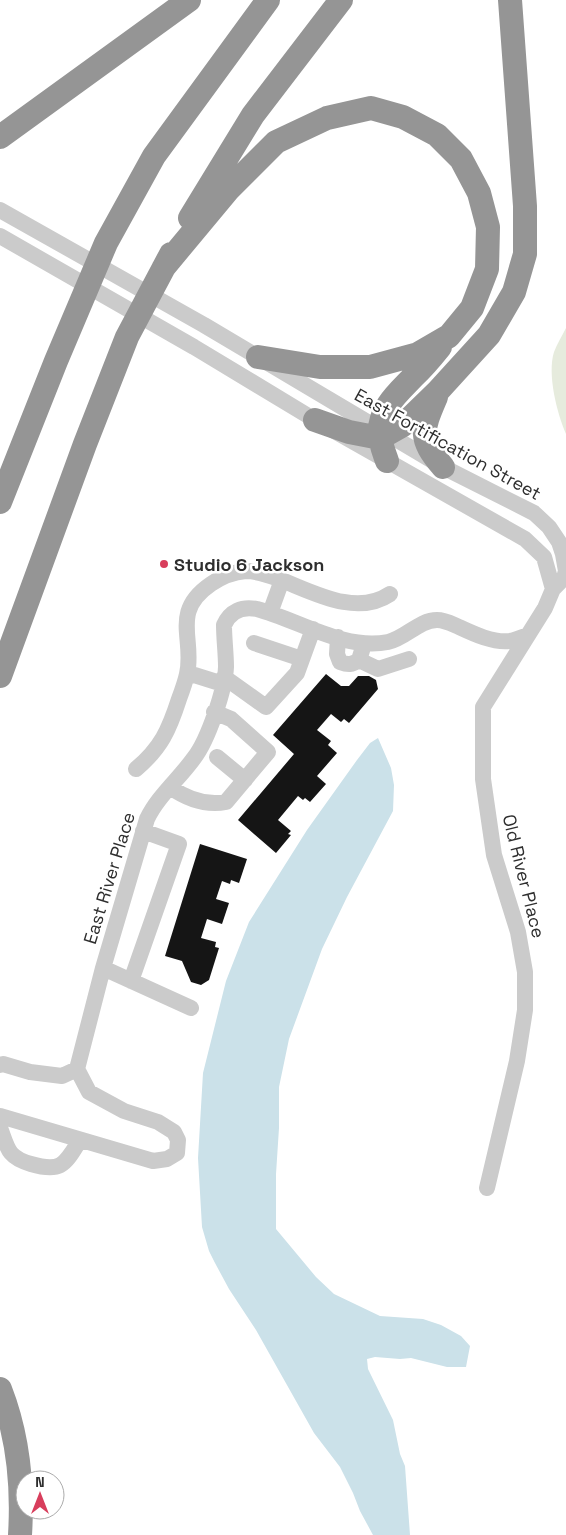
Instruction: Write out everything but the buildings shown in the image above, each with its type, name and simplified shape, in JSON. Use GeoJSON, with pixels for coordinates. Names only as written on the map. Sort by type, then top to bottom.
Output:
{"type":"FeatureCollection","features":[{"type":"Feature","properties":{"kind":"highway"},"geometry":{"type":"LineString","coordinates":[[0,137],[190,0]]}},
{"type":"Feature","properties":{"kind":"highway"},"geometry":{"type":"LineString","coordinates":[[0,502],[56,361],[106,244],[154,156],[268,0]]}},
{"type":"Feature","properties":{"kind":"highway"},"geometry":{"type":"LineString","coordinates":[[0,676],[85,444],[127,337],[194,210],[253,115],[342,0]]}},
{"type":"Feature","properties":{"kind":"highway"},"geometry":{"type":"LineString","coordinates":[[315,420],[349,432],[382,434],[403,425],[438,392],[489,334],[514,292],[525,254],[525,206],[510,0]]}},
{"type":"Feature","properties":{"kind":"highway"},"geometry":{"type":"LineString","coordinates":[[164,267],[228,190],[276,142],[327,118],[371,108],[403,117],[437,135],[461,159],[480,193],[488,227],[487,269],[472,308],[415,376],[394,395],[384,411],[382,434],[386,461]]}},
{"type":"Feature","properties":{"kind":"highway"},"geometry":{"type":"LineString","coordinates":[[258,357],[320,367],[370,367],[418,354],[450,336]]}},
{"type":"Feature","properties":{"kind":"highway"},"geometry":{"type":"LineString","coordinates":[[438,392],[424,424],[424,435],[430,453],[443,467]]}},
{"type":"Feature","properties":{"kind":"highway"},"geometry":{"type":"LineString","coordinates":[[0,1389],[18,1450],[20,1535]]}},
{"type":"Feature","properties":{"kind":"street","name":"East Fortification Street"},"geometry":{"type":"LineString","coordinates":[[0,210],[204,325],[382,434],[534,513],[549,527],[559,542],[563,554],[566,571],[564,578],[553,589]]}},
{"type":"Feature","properties":{"kind":"street"},"geometry":{"type":"LineString","coordinates":[[0,236],[194,347],[386,461],[526,539],[544,557],[553,589]]}},
{"type":"Feature","properties":{"kind":"street"},"geometry":{"type":"LineString","coordinates":[[136,769],[150,758],[162,742],[171,725],[188,673],[186,617],[194,599],[209,585],[226,575],[246,571],[262,573],[341,602],[361,604],[379,601],[390,594]]}},
{"type":"Feature","properties":{"kind":"street"},"geometry":{"type":"LineString","coordinates":[[270,613],[282,580]]}},
{"type":"Feature","properties":{"kind":"street","name":"Old River Place"},"geometry":{"type":"LineString","coordinates":[[487,1188],[517,1061],[525,1010],[525,972],[518,932],[494,854],[483,780],[483,707],[545,608],[553,589]]}},
{"type":"Feature","properties":{"kind":"street","name":"East River Place"},"geometry":{"type":"LineString","coordinates":[[77,1069],[103,968],[143,831],[151,811],[200,750],[214,712],[224,680],[226,656],[224,625],[232,613],[240,609],[249,608],[270,613],[312,629],[364,644],[390,641],[427,622],[436,620],[445,621],[496,641],[510,641],[528,635]]}},
{"type":"Feature","properties":{"kind":"street"},"geometry":{"type":"LineString","coordinates":[[188,673],[224,680],[266,707],[297,673],[312,629]]}},
{"type":"Feature","properties":{"kind":"street"},"geometry":{"type":"LineString","coordinates":[[338,637],[337,654],[340,662],[352,665],[359,660],[364,644]]}},
{"type":"Feature","properties":{"kind":"street"},"geometry":{"type":"LineString","coordinates":[[254,643],[302,659]]}},
{"type":"Feature","properties":{"kind":"street"},"geometry":{"type":"LineString","coordinates":[[359,660],[378,669],[409,659]]}},
{"type":"Feature","properties":{"kind":"street"},"geometry":{"type":"LineString","coordinates":[[170,787],[182,796],[199,802],[216,804],[226,802],[268,752],[231,719],[214,712]]}},
{"type":"Feature","properties":{"kind":"street"},"geometry":{"type":"LineString","coordinates":[[217,757],[245,780]]}},
{"type":"Feature","properties":{"kind":"street"},"geometry":{"type":"LineString","coordinates":[[131,981],[179,844],[143,831]]}},
{"type":"Feature","properties":{"kind":"street"},"geometry":{"type":"LineString","coordinates":[[103,968],[190,1008]]}},
{"type":"Feature","properties":{"kind":"street"},"geometry":{"type":"LineString","coordinates":[[0,1065],[3,1064],[30,1072],[62,1076],[77,1069],[89,1092],[124,1111],[158,1122],[174,1132],[178,1140],[177,1153],[167,1159],[153,1161],[0,1116]]}},
{"type":"Feature","properties":{"kind":"street"},"geometry":{"type":"LineString","coordinates":[[0,1128],[10,1153],[20,1161],[48,1169],[59,1166],[68,1160],[80,1140]]}},
{"type":"Feature","properties":{"kind":"shaded area"},"geometry":{"type":"Polygon","coordinates":[[[566,328],[566,434],[556,405],[552,382],[552,361],[554,352],[566,328]]]}},
{"type":"Feature","properties":{"kind":"water"},"geometry":{"type":"Polygon","coordinates":[[[378,738],[391,768],[394,785],[393,811],[347,897],[322,949],[289,1039],[279,1087],[276,1229],[316,1277],[334,1294],[380,1316],[423,1319],[441,1325],[461,1336],[470,1346],[466,1367],[447,1367],[411,1358],[375,1357],[367,1359],[368,1369],[393,1420],[400,1454],[405,1466],[410,1535],[373,1535],[340,1467],[314,1433],[256,1330],[229,1289],[209,1251],[202,1227],[198,1158],[203,1073],[226,981],[249,922],[307,830],[370,743],[378,738]]]}},
{"type":"Feature","properties":{"kind":"place","name":"Studio 6 Jackson"},"geometry":{"type":"Point","coordinates":[164,564]}}]}
